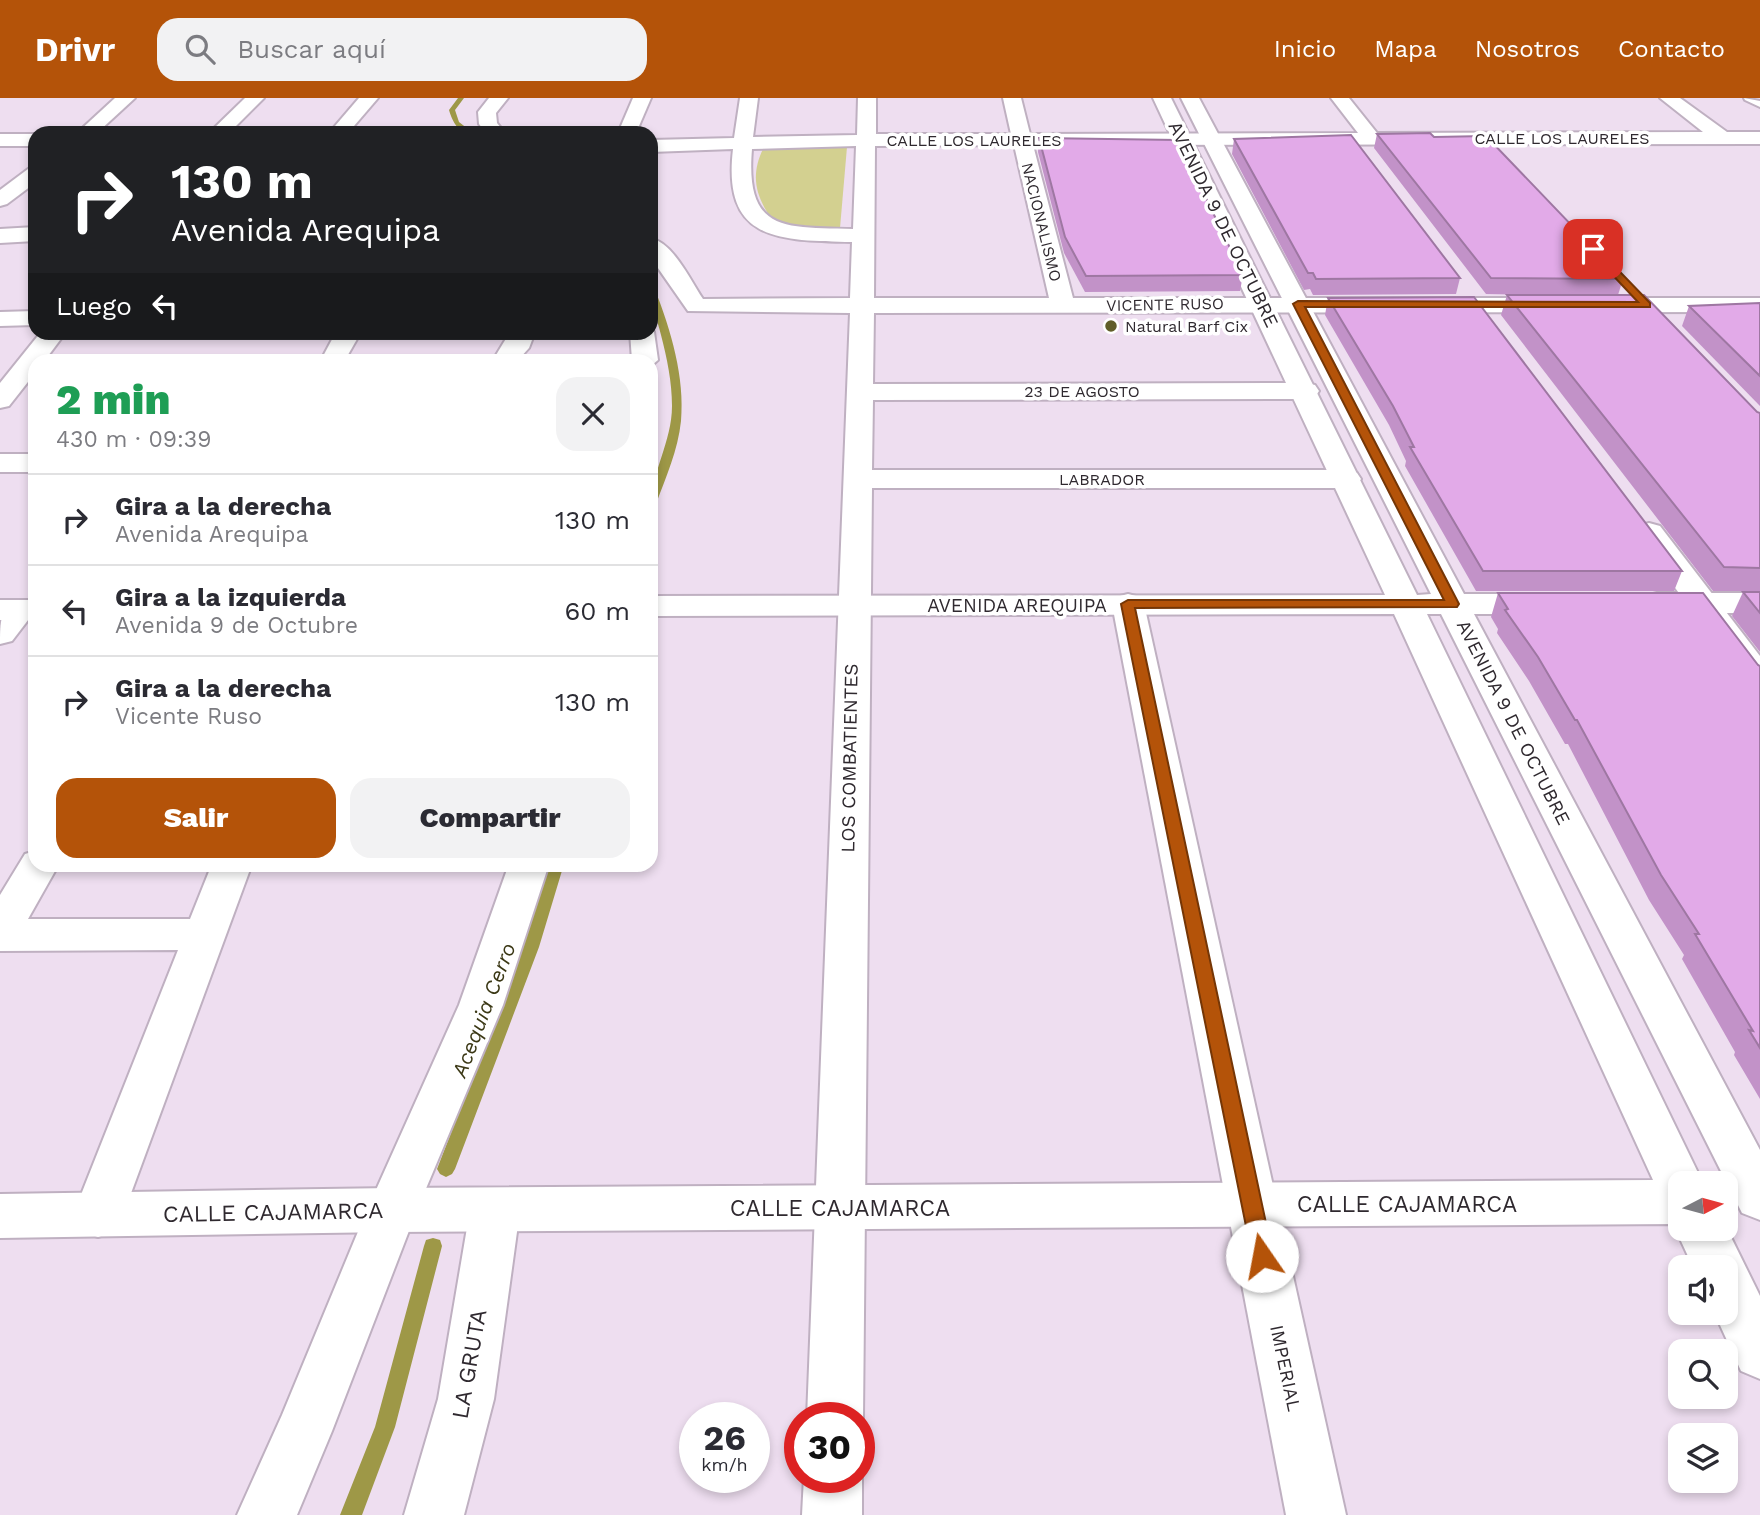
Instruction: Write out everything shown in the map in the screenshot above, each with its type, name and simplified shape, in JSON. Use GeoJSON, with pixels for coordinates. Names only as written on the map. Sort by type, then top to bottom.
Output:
{"type":"FeatureCollection","features":[{"type":"Feature","properties":{"kind":"street"},"geometry":{"type":"LineString","coordinates":[[94,126],[126,98]]}},
{"type":"Feature","properties":{"kind":"street"},"geometry":{"type":"LineString","coordinates":[[225,126],[255,98]]}},
{"type":"Feature","properties":{"kind":"street"},"geometry":{"type":"LineString","coordinates":[[344,126],[369,98]]}},
{"type":"Feature","properties":{"kind":"street"},"geometry":{"type":"LineString","coordinates":[[490,126],[487,112],[499,98]]}},
{"type":"Feature","properties":{"kind":"street"},"geometry":{"type":"LineString","coordinates":[[630,126],[642,98]]}},
{"type":"Feature","properties":{"kind":"street"},"geometry":{"type":"LineString","coordinates":[[749,98],[742,195],[752,216],[772,229],[864,236]]}},
{"type":"Feature","properties":{"kind":"street","name":"LOS COMBATIENTES"},"geometry":{"type":"LineString","coordinates":[[835,1402],[867,98]]}},
{"type":"Feature","properties":{"kind":"street","name":"NACIONALISMO"},"geometry":{"type":"LineString","coordinates":[[1012,98],[1063,305]]}},
{"type":"Feature","properties":{"kind":"street","name":"AVENIDA 9 DE OCTUBRE"},"geometry":{"type":"LineString","coordinates":[[1162,98],[1348,479],[1404,604],[1673,1171]]}},
{"type":"Feature","properties":{"kind":"street","name":"AVENIDA 9 DE OCTUBRE"},"geometry":{"type":"LineString","coordinates":[[1190,98],[1760,1200]]}},
{"type":"Feature","properties":{"kind":"street"},"geometry":{"type":"LineString","coordinates":[[1340,98],[1365,146]]}},
{"type":"Feature","properties":{"kind":"street"},"geometry":{"type":"LineString","coordinates":[[1669,98],[1723,138]]}},
{"type":"Feature","properties":{"kind":"street","name":"CALLE LOS LAURELES"},"geometry":{"type":"LineString","coordinates":[[658,146],[866,140],[1212,139],[1365,146],[1486,139],[1760,138]]}},
{"type":"Feature","properties":{"kind":"street"},"geometry":{"type":"LineString","coordinates":[[1486,139],[1505,158]]}},
{"type":"Feature","properties":{"kind":"street"},"geometry":{"type":"LineString","coordinates":[[0,140],[28,140]]}},
{"type":"Feature","properties":{"kind":"street"},"geometry":{"type":"LineString","coordinates":[[0,200],[28,178]]}},
{"type":"Feature","properties":{"kind":"street"},"geometry":{"type":"LineString","coordinates":[[0,236],[28,234]]}},
{"type":"Feature","properties":{"kind":"street","name":"VICENTE RUSO"},"geometry":{"type":"LineString","coordinates":[[658,252],[696,306],[1760,305]]}},
{"type":"Feature","properties":{"kind":"street"},"geometry":{"type":"LineString","coordinates":[[1461,282],[1495,326]]}},
{"type":"Feature","properties":{"kind":"street"},"geometry":{"type":"LineString","coordinates":[[1628,285],[1666,325]]}},
{"type":"Feature","properties":{"kind":"street"},"geometry":{"type":"LineString","coordinates":[[0,319],[28,317]]}},
{"type":"Feature","properties":{"kind":"street"},"geometry":{"type":"LineString","coordinates":[[37,354],[48,340]]}},
{"type":"Feature","properties":{"kind":"street"},"geometry":{"type":"LineString","coordinates":[[0,400],[28,365]]}},
{"type":"Feature","properties":{"kind":"street","name":"23 DE AGOSTO"},"geometry":{"type":"LineString","coordinates":[[859,391],[1306,391]]}},
{"type":"Feature","properties":{"kind":"street"},"geometry":{"type":"LineString","coordinates":[[0,463],[28,463]]}},
{"type":"Feature","properties":{"kind":"street","name":"LABRADOR"},"geometry":{"type":"LineString","coordinates":[[856,479],[1348,479]]}},
{"type":"Feature","properties":{"kind":"street"},"geometry":{"type":"LineString","coordinates":[[1636,514],[1760,680]]}},
{"type":"Feature","properties":{"kind":"street","name":"AVENIDA AREQUIPA"},"geometry":{"type":"LineString","coordinates":[[658,606],[1577,603]]}},
{"type":"Feature","properties":{"kind":"street"},"geometry":{"type":"LineString","coordinates":[[1633,603],[1760,603]]}},
{"type":"Feature","properties":{"kind":"street","name":"IMPERIAL"},"geometry":{"type":"LineString","coordinates":[[1128,604],[1317,1515]]}},
{"type":"Feature","properties":{"kind":"street"},"geometry":{"type":"LineString","coordinates":[[34,872],[0,933],[204,934]]}},
{"type":"Feature","properties":{"kind":"street"},"geometry":{"type":"LineString","coordinates":[[97,1215],[229,872]]}},
{"type":"Feature","properties":{"kind":"street"},"geometry":{"type":"LineString","coordinates":[[267,1515],[304,1431],[442,1210],[481,1005],[526,872]]}},
{"type":"Feature","properties":{"kind":"street"},"geometry":{"type":"LineString","coordinates":[[1738,1201],[1760,1200]]}},
{"type":"Feature","properties":{"kind":"street","name":"CALLE CAJAMARCA"},"geometry":{"type":"LineString","coordinates":[[0,1216],[442,1210],[1668,1202]]}},
{"type":"Feature","properties":{"kind":"street","name":"LA GRUTA"},"geometry":{"type":"LineString","coordinates":[[434,1515],[466,1399],[442,1210]]}},
{"type":"Feature","properties":{"kind":"street"},"geometry":{"type":"LineString","coordinates":[[1738,1306],[1760,1353]]}},
{"type":"Feature","properties":{"kind":"street"},"geometry":{"type":"LineString","coordinates":[[832,1515],[833,1493]]}},
{"type":"Feature","properties":{"kind":"lane"},"geometry":{"type":"LineString","coordinates":[[1748,98],[1760,104]]}},
{"type":"Feature","properties":{"kind":"shaded area"},"geometry":{"type":"Polygon","coordinates":[[[847,147],[840,228],[775,224],[757,188],[756,169],[763,149],[847,147]]]}},
{"type":"Feature","properties":{"kind":"building"},"geometry":{"type":"Polygon","coordinates":[[[1430,133],[1434,137],[1486,136],[1623,279],[1491,278],[1377,134],[1430,133]]]}},
{"type":"Feature","properties":{"kind":"building"},"geometry":{"type":"Polygon","coordinates":[[[1351,135],[1460,278],[1316,279],[1313,273],[1308,273],[1234,139],[1351,135]]]}},
{"type":"Feature","properties":{"kind":"building"},"geometry":{"type":"Polygon","coordinates":[[[1039,138],[1178,140],[1243,275],[1086,276],[1065,237],[1039,138]]]}},
{"type":"Feature","properties":{"kind":"building"},"geometry":{"type":"Polygon","coordinates":[[[1507,295],[1644,295],[1760,413],[1760,568],[1724,567],[1507,295]]]}},
{"type":"Feature","properties":{"kind":"building"},"geometry":{"type":"Polygon","coordinates":[[[1474,297],[1682,571],[1483,571],[1410,447],[1414,447],[1393,406],[1328,298],[1474,297]]]}},
{"type":"Feature","properties":{"kind":"building"},"geometry":{"type":"Polygon","coordinates":[[[1760,303],[1760,376],[1689,306],[1760,303]]]}},
{"type":"Feature","properties":{"kind":"building"},"geometry":{"type":"Polygon","coordinates":[[[1743,592],[1760,592],[1760,613],[1743,592]]]}},
{"type":"Feature","properties":{"kind":"building"},"geometry":{"type":"Polygon","coordinates":[[[1498,593],[1703,593],[1760,666],[1760,1048],[1749,1030],[1753,1031],[1695,934],[1699,934],[1661,875],[1577,720],[1505,610],[1508,609],[1498,593]]]}},
{"type":"Feature","properties":{"kind":"waterway","name":"Acequia Cerro"},"geometry":{"type":"LineString","coordinates":[[460,126],[456,123],[452,110],[461,98]]}},
{"type":"Feature","properties":{"kind":"waterway","name":"Acequia Cerro"},"geometry":{"type":"LineString","coordinates":[[658,310],[670,354],[677,406],[672,442],[658,485]]}},
{"type":"Feature","properties":{"kind":"waterway","name":"Acequia Cerro"},"geometry":{"type":"LineString","coordinates":[[446,1169],[531,947],[554,872]]}},
{"type":"Feature","properties":{"kind":"waterway","name":"Acequia Cerro"},"geometry":{"type":"LineString","coordinates":[[351,1515],[385,1427],[433,1246]]}},
{"type":"Feature","properties":{"kind":"place","name":"Natural Barf Cix"},"geometry":{"type":"Point","coordinates":[1111,326]}},
{"type":"Feature","properties":{"kind":"route"},"geometry":{"type":"LineString","coordinates":[[1262,1256],[1128,604],[1453,604],[1298,304],[1647,305],[1593,249]]}}]}
